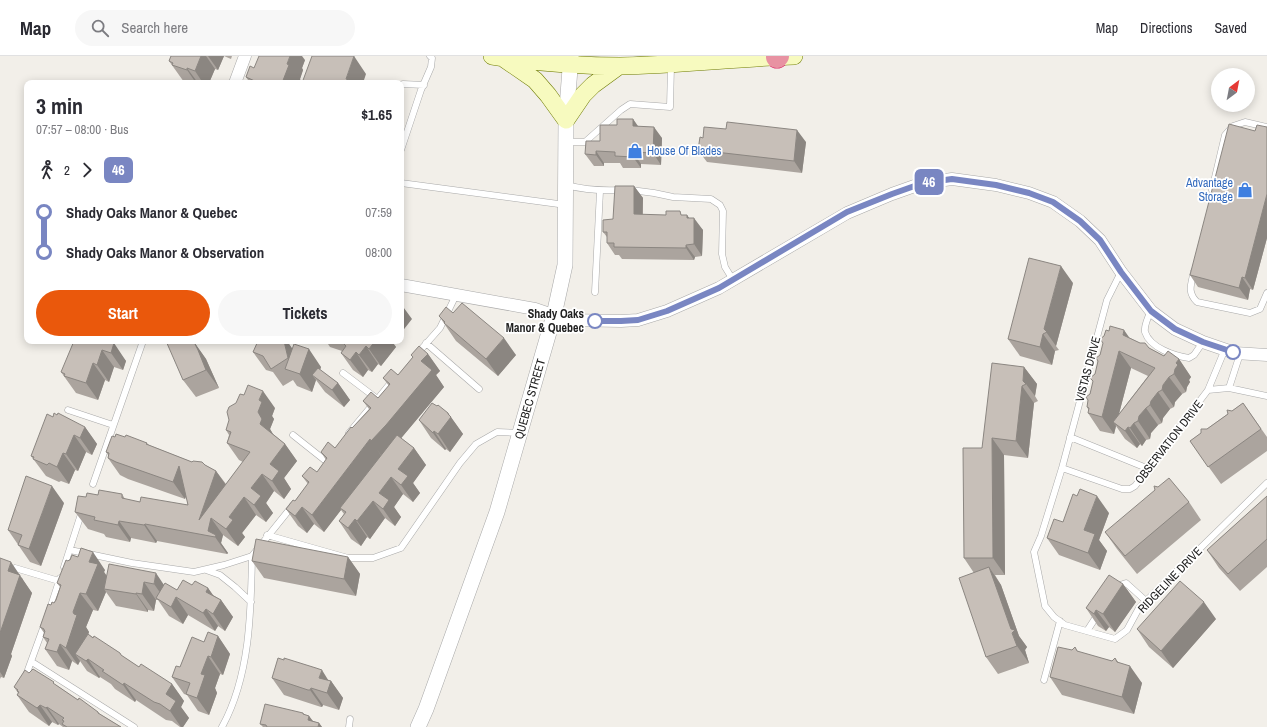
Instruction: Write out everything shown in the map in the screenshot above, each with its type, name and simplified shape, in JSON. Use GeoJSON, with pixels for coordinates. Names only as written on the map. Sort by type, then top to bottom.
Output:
{"type":"FeatureCollection","features":[{"type":"Feature","properties":{"kind":"main road"},"geometry":{"type":"LineString","coordinates":[[498,57],[571,60],[619,66],[783,56]]}},
{"type":"Feature","properties":{"kind":"main road"},"geometry":{"type":"LineString","coordinates":[[498,57],[535,80],[566,120],[583,95],[593,85],[619,66]]}},
{"type":"Feature","properties":{"kind":"street"},"geometry":{"type":"LineString","coordinates":[[236,80],[244,56]]}},
{"type":"Feature","properties":{"kind":"street","name":"QUEBEC STREET"},"geometry":{"type":"LineString","coordinates":[[418,727],[426,710],[497,512],[521,434],[554,316],[565,265],[566,120],[571,60]]}},
{"type":"Feature","properties":{"kind":"street"},"geometry":{"type":"LineString","coordinates":[[404,286],[535,309],[567,320],[638,320],[667,311],[719,288],[847,212],[923,183],[952,179],[996,185],[1029,193],[1053,202],[1080,221],[1100,240],[1121,272],[1151,311],[1175,329],[1203,342],[1240,354],[1267,355]]}},
{"type":"Feature","properties":{"kind":"lane"},"geometry":{"type":"LineString","coordinates":[[404,142],[431,68],[432,58],[430,56]]}},
{"type":"Feature","properties":{"kind":"lane"},"geometry":{"type":"LineString","coordinates":[[566,142],[584,142],[630,104],[670,107],[671,64]]}},
{"type":"Feature","properties":{"kind":"lane"},"geometry":{"type":"LineString","coordinates":[[404,85],[424,85]]}},
{"type":"Feature","properties":{"kind":"lane"},"geometry":{"type":"LineString","coordinates":[[1211,197],[1225,135],[1233,126],[1245,122],[1267,128]]}},
{"type":"Feature","properties":{"kind":"lane"},"geometry":{"type":"LineString","coordinates":[[404,183],[566,205]]}},
{"type":"Feature","properties":{"kind":"lane"},"geometry":{"type":"LineString","coordinates":[[566,185],[584,190],[627,190],[673,197],[712,199],[720,205],[723,211],[722,254],[725,267],[733,280]]}},
{"type":"Feature","properties":{"kind":"lane"},"geometry":{"type":"LineString","coordinates":[[596,292],[600,191]]}},
{"type":"Feature","properties":{"kind":"lane"},"geometry":{"type":"LineString","coordinates":[[1195,267],[1190,290],[1192,297],[1197,302],[1250,313],[1260,309],[1267,293]]}},
{"type":"Feature","properties":{"kind":"lane","name":"VISTAS DRIVE"},"geometry":{"type":"LineString","coordinates":[[1062,468],[1107,300],[1121,272]]}},
{"type":"Feature","properties":{"kind":"lane"},"geometry":{"type":"LineString","coordinates":[[412,359],[440,328],[456,295]]}},
{"type":"Feature","properties":{"kind":"lane"},"geometry":{"type":"LineString","coordinates":[[1151,311],[1146,324],[1145,332],[1150,341],[1158,347],[1182,357],[1190,358],[1194,355],[1203,342]]}},
{"type":"Feature","properties":{"kind":"lane"},"geometry":{"type":"LineString","coordinates":[[93,484],[142,344]]}},
{"type":"Feature","properties":{"kind":"lane"},"geometry":{"type":"LineString","coordinates":[[426,344],[479,389]]}},
{"type":"Feature","properties":{"kind":"lane","name":"OBSERVATION DRIVE"},"geometry":{"type":"LineString","coordinates":[[1062,468],[1122,489],[1130,489],[1135,486],[1208,390],[1225,349]]}},
{"type":"Feature","properties":{"kind":"lane"},"geometry":{"type":"LineString","coordinates":[[1229,388],[1240,354]]}},
{"type":"Feature","properties":{"kind":"lane"},"geometry":{"type":"LineString","coordinates":[[343,373],[377,399]]}},
{"type":"Feature","properties":{"kind":"lane"},"geometry":{"type":"LineString","coordinates":[[344,439],[398,375]]}},
{"type":"Feature","properties":{"kind":"lane"},"geometry":{"type":"LineString","coordinates":[[1208,390],[1229,388],[1267,396]]}},
{"type":"Feature","properties":{"kind":"lane"},"geometry":{"type":"LineString","coordinates":[[68,410],[113,425]]}},
{"type":"Feature","properties":{"kind":"lane"},"geometry":{"type":"LineString","coordinates":[[267,535],[348,558],[373,558],[401,548],[460,463],[476,444],[497,432],[521,434]]}},
{"type":"Feature","properties":{"kind":"lane"},"geometry":{"type":"LineString","coordinates":[[293,435],[325,464],[332,456]]}},
{"type":"Feature","properties":{"kind":"lane"},"geometry":{"type":"LineString","coordinates":[[1070,437],[1149,469]]}},
{"type":"Feature","properties":{"kind":"lane","name":"RIDGELINE DRIVE"},"geometry":{"type":"LineString","coordinates":[[1062,468],[1041,536],[1034,552],[1045,606],[1054,617],[1065,625],[1115,639],[1127,630],[1139,608],[1267,483]]}},
{"type":"Feature","properties":{"kind":"lane"},"geometry":{"type":"LineString","coordinates":[[222,727],[234,703],[244,664],[251,614],[252,556],[296,500]]}},
{"type":"Feature","properties":{"kind":"lane"},"geometry":{"type":"LineString","coordinates":[[23,683],[32,662],[83,510]]}},
{"type":"Feature","properties":{"kind":"lane"},"geometry":{"type":"LineString","coordinates":[[70,550],[132,563],[194,572],[252,556]]}},
{"type":"Feature","properties":{"kind":"lane"},"geometry":{"type":"LineString","coordinates":[[15,568],[59,581]]}},
{"type":"Feature","properties":{"kind":"lane"},"geometry":{"type":"LineString","coordinates":[[205,570],[220,575],[235,586],[251,602]]}},
{"type":"Feature","properties":{"kind":"lane"},"geometry":{"type":"LineString","coordinates":[[1113,593],[1120,585],[1126,583],[1146,601]]}},
{"type":"Feature","properties":{"kind":"lane"},"geometry":{"type":"LineString","coordinates":[[1087,631],[1102,609]]}},
{"type":"Feature","properties":{"kind":"lane"},"geometry":{"type":"LineString","coordinates":[[1044,680],[1060,622]]}},
{"type":"Feature","properties":{"kind":"lane"},"geometry":{"type":"LineString","coordinates":[[32,662],[134,727]]}},
{"type":"Feature","properties":{"kind":"lane"},"geometry":{"type":"LineString","coordinates":[[348,727],[350,719]]}},
{"type":"Feature","properties":{"kind":"building"},"geometry":{"type":"Polygon","coordinates":[[[171,56],[201,56],[195,71],[172,65],[173,63],[169,61],[171,56]]]}},
{"type":"Feature","properties":{"kind":"building"},"geometry":{"type":"Polygon","coordinates":[[[259,56],[290,56],[287,64],[289,65],[283,80],[252,80],[246,77],[250,66],[254,68],[259,56]]]}},
{"type":"Feature","properties":{"kind":"building"},"geometry":{"type":"Polygon","coordinates":[[[312,56],[354,56],[346,79],[349,80],[303,80],[312,56]]]}},
{"type":"Feature","properties":{"kind":"building"},"geometry":{"type":"Polygon","coordinates":[[[617,119],[633,119],[633,126],[654,127],[653,153],[633,152],[633,157],[615,156],[615,152],[596,151],[596,155],[585,154],[586,141],[600,141],[600,125],[617,125],[617,119]]]}},
{"type":"Feature","properties":{"kind":"building"},"geometry":{"type":"Polygon","coordinates":[[[727,122],[797,130],[794,161],[698,150],[700,137],[703,138],[704,127],[726,129],[727,122]]]}},
{"type":"Feature","properties":{"kind":"building","name":"Advantage Storage"},"geometry":{"type":"Polygon","coordinates":[[[1229,124],[1255,131],[1257,125],[1267,127],[1267,194],[1245,278],[1242,277],[1239,288],[1190,275],[1229,124]]]}},
{"type":"Feature","properties":{"kind":"building"},"geometry":{"type":"Polygon","coordinates":[[[615,186],[634,186],[634,214],[666,215],[666,211],[680,211],[681,215],[687,215],[687,218],[694,218],[694,244],[686,245],[686,248],[614,247],[614,243],[607,243],[607,232],[603,232],[603,220],[613,219],[615,186]]]}},
{"type":"Feature","properties":{"kind":"building"},"geometry":{"type":"Polygon","coordinates":[[[1029,258],[1061,266],[1044,329],[1047,332],[1043,334],[1040,347],[1008,339],[1029,258]]]}},
{"type":"Feature","properties":{"kind":"building"},"geometry":{"type":"Polygon","coordinates":[[[462,303],[504,338],[486,359],[444,323],[445,322],[439,316],[446,307],[453,313],[462,303]]]}},
{"type":"Feature","properties":{"kind":"building"},"geometry":{"type":"Polygon","coordinates":[[[1110,326],[1124,330],[1123,335],[1140,343],[1145,343],[1149,348],[1164,356],[1168,351],[1179,359],[1176,363],[1178,365],[1174,374],[1169,377],[1163,385],[1162,390],[1158,392],[1151,401],[1150,405],[1139,416],[1138,421],[1130,428],[1128,427],[1125,431],[1113,422],[1155,368],[1119,351],[1102,417],[1088,413],[1088,400],[1086,397],[1090,394],[1093,381],[1090,378],[1095,374],[1098,361],[1096,358],[1100,355],[1103,343],[1100,339],[1104,336],[1106,330],[1109,331],[1110,326]]]}},
{"type":"Feature","properties":{"kind":"building"},"geometry":{"type":"Polygon","coordinates":[[[73,344],[114,344],[111,353],[102,350],[97,365],[93,363],[86,383],[64,376],[65,374],[61,372],[73,344]]]}},
{"type":"Feature","properties":{"kind":"building"},"geometry":{"type":"Polygon","coordinates":[[[167,344],[195,344],[198,350],[206,370],[183,380],[167,344]]]}},
{"type":"Feature","properties":{"kind":"building"},"geometry":{"type":"Polygon","coordinates":[[[257,344],[285,344],[288,358],[271,369],[263,356],[253,352],[257,344]]]}},
{"type":"Feature","properties":{"kind":"building"},"geometry":{"type":"Polygon","coordinates":[[[294,344],[309,349],[300,374],[285,369],[294,344]]]}},
{"type":"Feature","properties":{"kind":"building"},"geometry":{"type":"Polygon","coordinates":[[[344,344],[373,344],[369,349],[366,346],[359,355],[356,352],[350,360],[341,353],[346,346],[344,344]]]}},
{"type":"Feature","properties":{"kind":"building"},"geometry":{"type":"Polygon","coordinates":[[[419,346],[428,354],[421,361],[432,370],[386,425],[371,441],[370,439],[312,515],[302,507],[295,516],[286,509],[293,500],[295,501],[309,482],[302,476],[310,467],[317,472],[327,458],[321,452],[328,442],[335,448],[351,427],[352,428],[371,408],[363,401],[371,392],[378,398],[390,384],[383,378],[391,369],[398,375],[413,357],[411,355],[419,346]]]}},
{"type":"Feature","properties":{"kind":"building"},"geometry":{"type":"Polygon","coordinates":[[[992,363],[1024,367],[1023,381],[1026,384],[1022,386],[1016,441],[992,438],[993,558],[964,558],[963,448],[982,448],[992,363]]]}},
{"type":"Feature","properties":{"kind":"building"},"geometry":{"type":"Polygon","coordinates":[[[318,368],[338,383],[332,390],[312,375],[318,368]]]}},
{"type":"Feature","properties":{"kind":"building"},"geometry":{"type":"Polygon","coordinates":[[[248,385],[263,391],[259,400],[262,402],[258,412],[262,419],[260,424],[285,444],[270,464],[279,471],[272,481],[262,474],[251,488],[261,496],[254,505],[244,497],[229,517],[233,520],[226,529],[211,518],[208,531],[216,535],[215,537],[145,524],[119,521],[118,525],[94,520],[95,517],[75,512],[78,496],[86,497],[87,493],[98,495],[99,490],[122,494],[122,498],[140,502],[141,497],[188,505],[179,466],[173,482],[108,458],[109,453],[106,452],[112,436],[115,437],[116,434],[125,437],[126,435],[192,462],[202,462],[216,471],[199,520],[250,452],[227,443],[231,432],[226,430],[229,420],[227,412],[229,407],[236,403],[240,394],[244,395],[248,385]]]}},
{"type":"Feature","properties":{"kind":"building"},"geometry":{"type":"Polygon","coordinates":[[[432,403],[437,406],[438,405],[451,417],[438,434],[434,431],[433,433],[419,420],[432,403]]]}},
{"type":"Feature","properties":{"kind":"building"},"geometry":{"type":"Polygon","coordinates":[[[1243,403],[1261,429],[1208,467],[1190,441],[1201,433],[1201,429],[1207,429],[1228,414],[1227,410],[1232,411],[1243,403]]]}},
{"type":"Feature","properties":{"kind":"building"},"geometry":{"type":"Polygon","coordinates":[[[54,413],[57,415],[58,413],[85,427],[80,438],[74,435],[66,454],[63,453],[57,467],[49,463],[47,465],[33,459],[34,457],[31,456],[47,414],[53,417],[54,413]]]}},
{"type":"Feature","properties":{"kind":"building"},"geometry":{"type":"Polygon","coordinates":[[[397,435],[414,448],[398,469],[408,476],[401,485],[391,477],[379,493],[389,500],[383,509],[373,501],[357,521],[355,519],[348,528],[339,521],[346,512],[340,508],[397,435]]]}},
{"type":"Feature","properties":{"kind":"building"},"geometry":{"type":"Polygon","coordinates":[[[26,476],[52,486],[29,549],[18,545],[22,535],[8,530],[26,476]]]}},
{"type":"Feature","properties":{"kind":"building"},"geometry":{"type":"Polygon","coordinates":[[[1169,478],[1189,502],[1125,556],[1105,532],[1155,490],[1154,486],[1158,487],[1169,478]]]}},
{"type":"Feature","properties":{"kind":"building"},"geometry":{"type":"Polygon","coordinates":[[[1080,489],[1097,496],[1084,530],[1095,534],[1088,553],[1047,538],[1054,519],[1063,522],[1073,494],[1077,496],[1080,489]]]}},
{"type":"Feature","properties":{"kind":"building"},"geometry":{"type":"Polygon","coordinates":[[[1267,496],[1267,539],[1228,574],[1207,550],[1267,496]]]}},
{"type":"Feature","properties":{"kind":"building"},"geometry":{"type":"Polygon","coordinates":[[[256,539],[348,557],[344,579],[252,561],[256,539]]]}},
{"type":"Feature","properties":{"kind":"building"},"geometry":{"type":"Polygon","coordinates":[[[81,548],[93,552],[89,562],[98,564],[86,594],[80,593],[73,612],[77,615],[66,648],[60,644],[57,652],[45,649],[49,639],[43,637],[45,631],[40,627],[48,604],[51,605],[52,602],[54,603],[56,600],[61,585],[57,583],[66,560],[70,560],[72,555],[78,557],[81,548]]]}},
{"type":"Feature","properties":{"kind":"building"},"geometry":{"type":"Polygon","coordinates":[[[0,558],[11,562],[8,571],[20,575],[0,633],[0,558]]]}},
{"type":"Feature","properties":{"kind":"building"},"geometry":{"type":"Polygon","coordinates":[[[109,564],[156,573],[154,584],[144,582],[142,594],[104,589],[109,564]]]}},
{"type":"Feature","properties":{"kind":"building"},"geometry":{"type":"Polygon","coordinates":[[[989,567],[1011,629],[1015,630],[1012,633],[1017,646],[986,657],[959,578],[989,567]]]}},
{"type":"Feature","properties":{"kind":"building"},"geometry":{"type":"Polygon","coordinates":[[[1109,575],[1123,584],[1103,614],[1096,610],[1094,614],[1086,608],[1109,575]]]}},
{"type":"Feature","properties":{"kind":"building"},"geometry":{"type":"Polygon","coordinates":[[[183,580],[192,585],[195,581],[208,588],[206,592],[221,600],[213,614],[206,609],[203,613],[176,597],[171,607],[156,598],[165,583],[177,590],[183,580]]]}},
{"type":"Feature","properties":{"kind":"building"},"geometry":{"type":"Polygon","coordinates":[[[1180,581],[1204,602],[1161,651],[1137,629],[1180,581]]]}},
{"type":"Feature","properties":{"kind":"building"},"geometry":{"type":"Polygon","coordinates":[[[208,632],[218,636],[211,657],[208,656],[201,674],[205,675],[197,698],[186,694],[190,683],[172,677],[176,666],[180,667],[192,637],[204,642],[208,632]]]}},
{"type":"Feature","properties":{"kind":"building"},"geometry":{"type":"Polygon","coordinates":[[[88,634],[93,638],[94,636],[139,667],[141,664],[172,684],[166,694],[176,701],[170,711],[124,683],[123,685],[102,671],[104,670],[88,659],[86,661],[75,654],[88,634]]]}},
{"type":"Feature","properties":{"kind":"building"},"geometry":{"type":"Polygon","coordinates":[[[1058,647],[1072,650],[1075,647],[1077,651],[1112,661],[1115,658],[1117,662],[1130,666],[1122,697],[1050,677],[1058,647]]]}},
{"type":"Feature","properties":{"kind":"building"},"geometry":{"type":"Polygon","coordinates":[[[278,658],[284,660],[284,658],[322,670],[319,678],[331,681],[327,693],[311,688],[308,690],[272,678],[278,658]]]}},
{"type":"Feature","properties":{"kind":"building"},"geometry":{"type":"Polygon","coordinates":[[[33,669],[121,727],[67,727],[62,724],[64,721],[62,720],[64,718],[47,707],[46,708],[40,705],[37,708],[17,695],[19,692],[14,687],[25,670],[29,673],[33,669]]]}},
{"type":"Feature","properties":{"kind":"building"},"geometry":{"type":"Polygon","coordinates":[[[265,704],[303,713],[309,716],[308,720],[319,723],[318,727],[267,727],[266,725],[260,724],[265,704]]]}},
{"type":"Feature","properties":{"kind":"bus line","name":"46"},"geometry":{"type":"LineString","coordinates":[[595,321],[638,320],[667,311],[719,288],[847,212],[923,183],[952,179],[996,185],[1029,193],[1053,202],[1080,221],[1100,240],[1121,272],[1151,311],[1175,329],[1203,342],[1233,352]]}},
{"type":"Feature","properties":{"kind":"place","name":"House Of Blades"},"geometry":{"type":"Point","coordinates":[635,151]}},
{"type":"Feature","properties":{"kind":"place","name":"Advantage Storage"},"geometry":{"type":"Point","coordinates":[1245,190]}},
{"type":"Feature","properties":{"kind":"place","name":"Shady Oaks Manor & Quebec"},"geometry":{"type":"Point","coordinates":[595,321]}}]}
